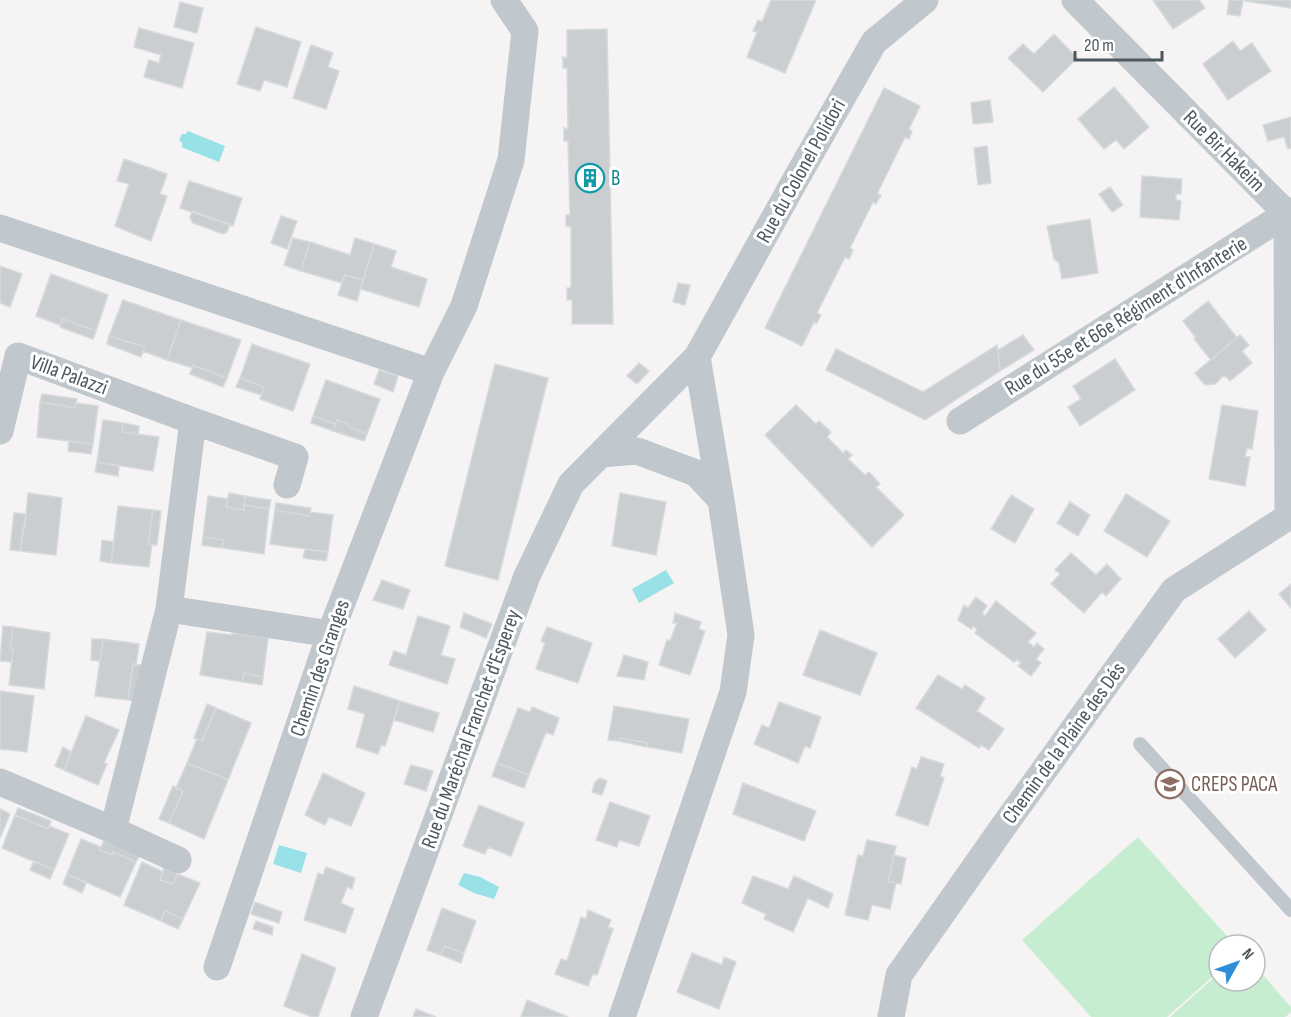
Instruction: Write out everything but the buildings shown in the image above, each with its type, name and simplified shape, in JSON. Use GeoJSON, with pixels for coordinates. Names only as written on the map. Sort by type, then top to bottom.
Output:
{"type":"FeatureCollection","features":[{"type":"Feature","properties":{"kind":"street","name":"Chemin des Granges"},"geometry":{"type":"LineString","coordinates":[[217,967],[330,634],[431,372],[464,306],[511,159],[525,31],[504,0]]}},
{"type":"Feature","properties":{"kind":"street","name":"Rue du Colonel Polidori"},"geometry":{"type":"LineString","coordinates":[[697,357],[874,42],[925,0]]}},
{"type":"Feature","properties":{"kind":"street","name":"Rue Bir Hakeim"},"geometry":{"type":"LineString","coordinates":[[1075,0],[1289,212]]}},
{"type":"Feature","properties":{"kind":"street"},"geometry":{"type":"LineString","coordinates":[[1289,212],[1289,517]]}},
{"type":"Feature","properties":{"kind":"street","name":"Rue du 55e et 66e Régiment d'Infanterie"},"geometry":{"type":"LineString","coordinates":[[960,421],[1289,212]]}},
{"type":"Feature","properties":{"kind":"street"},"geometry":{"type":"LineString","coordinates":[[0,228],[431,372]]}},
{"type":"Feature","properties":{"kind":"street","name":"Villa Palazzi"},"geometry":{"type":"LineString","coordinates":[[0,431],[18,356],[295,457],[287,485]]}},
{"type":"Feature","properties":{"kind":"street"},"geometry":{"type":"LineString","coordinates":[[622,1017],[734,692],[741,635],[697,357]]}},
{"type":"Feature","properties":{"kind":"street","name":"Rue du Maréchal Franchet d'Esperey"},"geometry":{"type":"LineString","coordinates":[[364,1017],[527,576],[571,484],[697,357]]}},
{"type":"Feature","properties":{"kind":"street"},"geometry":{"type":"LineString","coordinates":[[113,830],[169,609],[193,421]]}},
{"type":"Feature","properties":{"kind":"street"},"geometry":{"type":"LineString","coordinates":[[601,454],[637,451],[696,473],[721,500]]}},
{"type":"Feature","properties":{"kind":"street","name":"Chemin de la Plaine des Dés"},"geometry":{"type":"LineString","coordinates":[[891,1017],[899,975],[1174,590],[1289,517]]}},
{"type":"Feature","properties":{"kind":"street"},"geometry":{"type":"LineString","coordinates":[[169,609],[330,634]]}},
{"type":"Feature","properties":{"kind":"street"},"geometry":{"type":"LineString","coordinates":[[0,782],[178,860]]}},
{"type":"Feature","properties":{"kind":"lane"},"geometry":{"type":"LineString","coordinates":[[1140,744],[1291,910]]}},
{"type":"Feature","properties":{"kind":"green space"},"geometry":{"type":"Polygon","coordinates":[[[1138,837],[1224,933],[1207,933],[1207,982],[1167,1017],[1091,1017],[1022,940],[1138,837]]]}},
{"type":"Feature","properties":{"kind":"green space"},"geometry":{"type":"Polygon","coordinates":[[[1267,980],[1291,1007],[1291,1012],[1285,1017],[1170,1017],[1207,984],[1207,993],[1267,993],[1267,980]]]}},
{"type":"Feature","properties":{"kind":"water"},"geometry":{"type":"Polygon","coordinates":[[[188,131],[225,146],[219,162],[181,147],[183,144],[179,140],[182,134],[188,131]]]}},
{"type":"Feature","properties":{"kind":"water"},"geometry":{"type":"Polygon","coordinates":[[[666,570],[674,583],[639,603],[632,589],[666,570]]]}},
{"type":"Feature","properties":{"kind":"water"},"geometry":{"type":"Polygon","coordinates":[[[279,845],[307,853],[301,873],[273,864],[279,845]]]}},
{"type":"Feature","properties":{"kind":"water"},"geometry":{"type":"Polygon","coordinates":[[[464,873],[480,877],[499,887],[494,899],[458,885],[464,873]]]}},
{"type":"Feature","properties":{"kind":"place","name":"B"},"geometry":{"type":"Point","coordinates":[590,178]}},
{"type":"Feature","properties":{"kind":"place","name":"CREPS PACA"},"geometry":{"type":"Point","coordinates":[1170,784]}}]}
